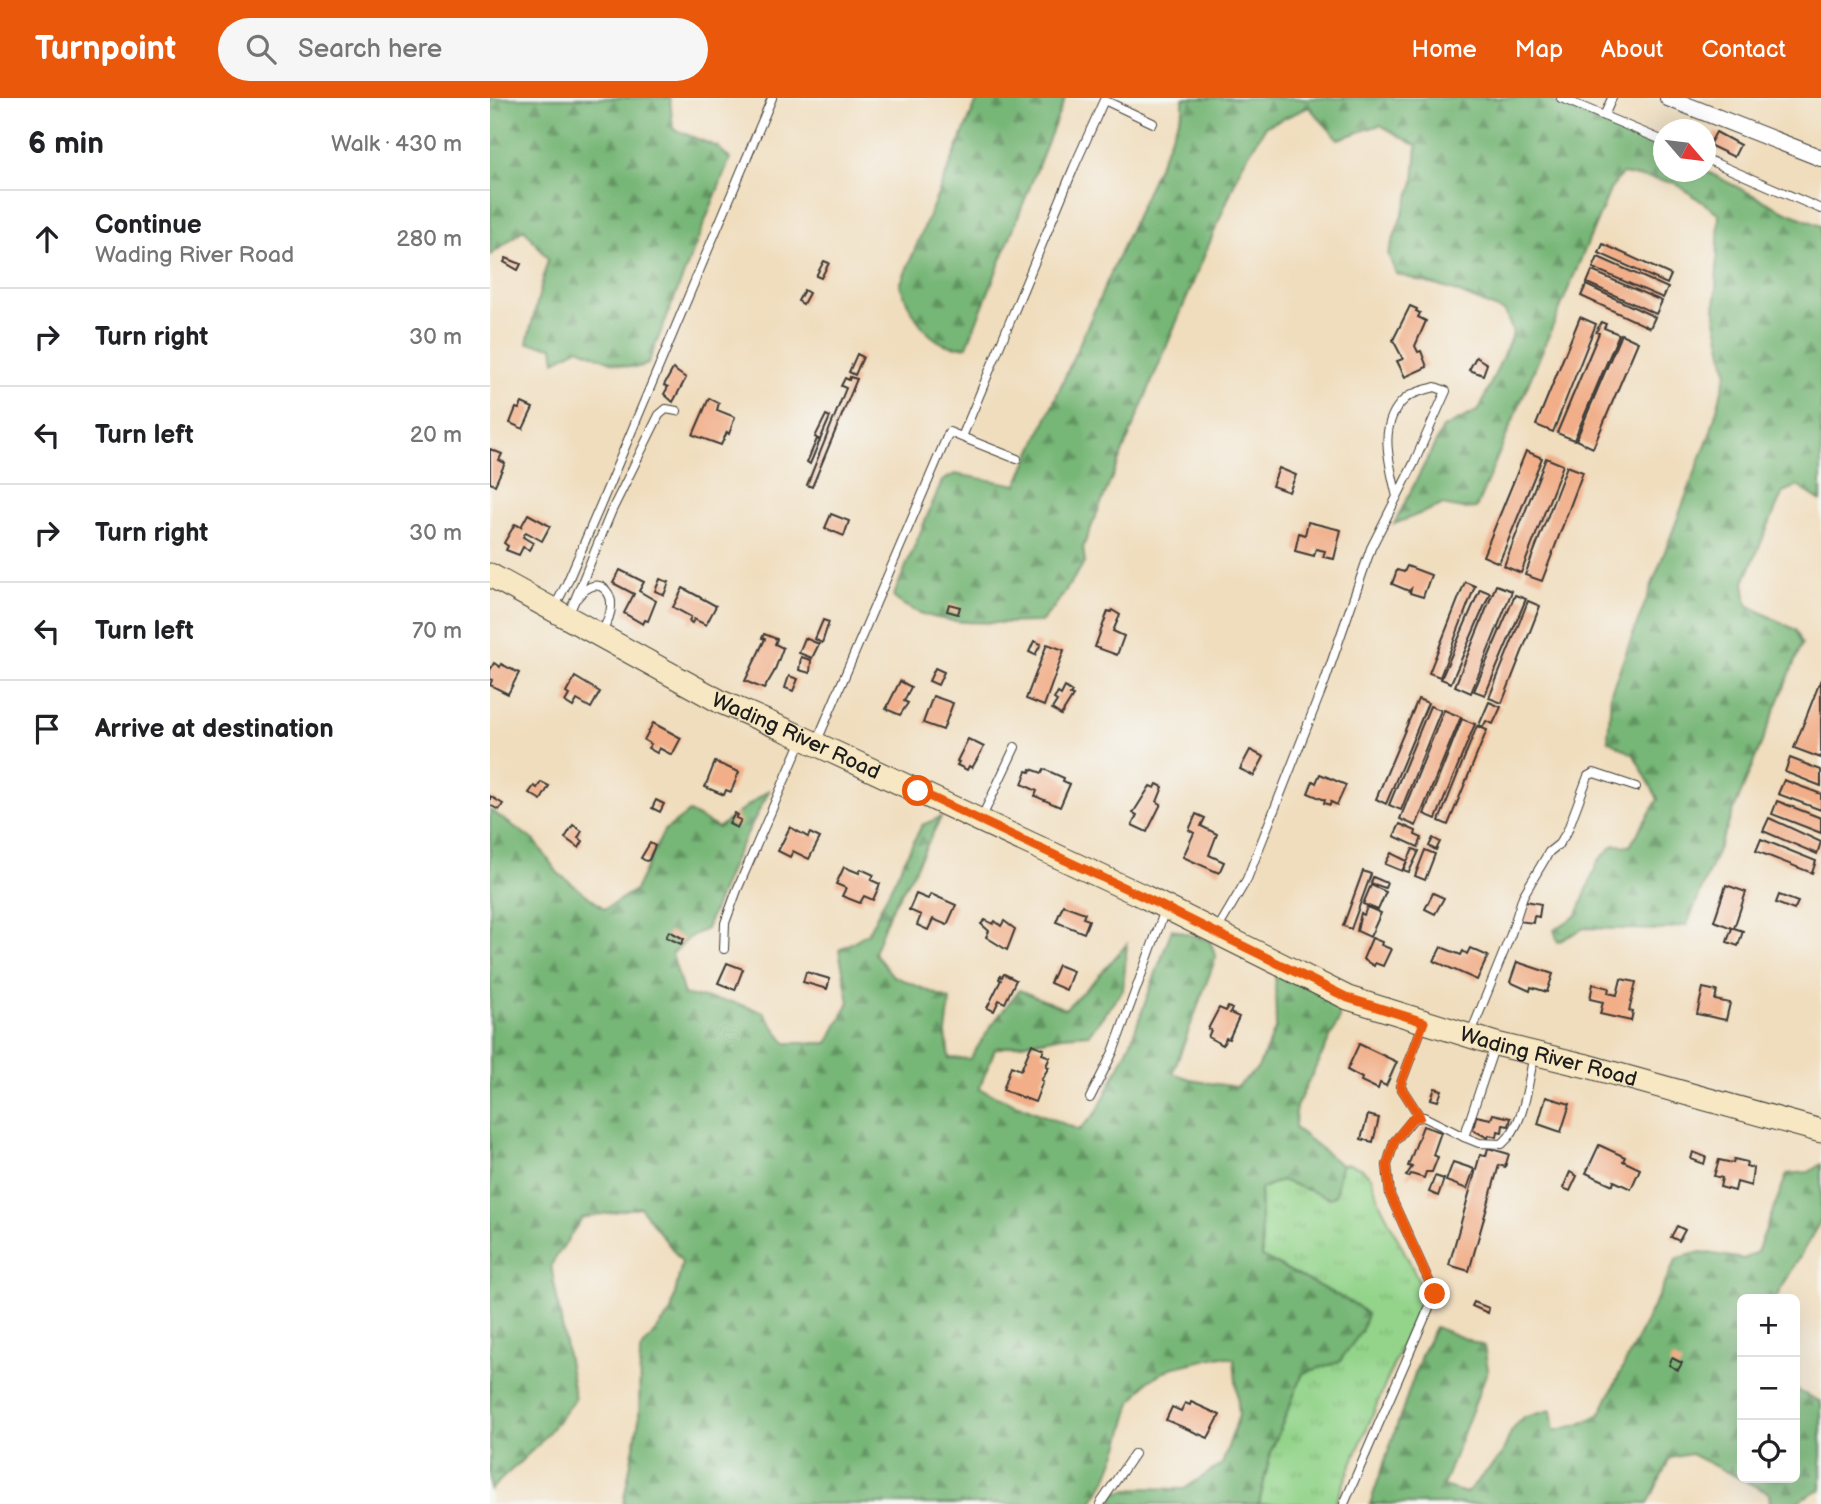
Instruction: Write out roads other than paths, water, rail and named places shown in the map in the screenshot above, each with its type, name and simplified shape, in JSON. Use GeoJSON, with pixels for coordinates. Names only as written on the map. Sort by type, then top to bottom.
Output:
{"type":"FeatureCollection","features":[{"type":"Feature","properties":{"kind":"main road","name":"Wading River Road"},"geometry":{"type":"LineString","coordinates":[[490,575],[565,610],[599,637],[720,702],[810,741],[1166,908],[1348,998],[1496,1044],[1821,1131]]}},
{"type":"Feature","properties":{"kind":"street"},"geometry":{"type":"LineString","coordinates":[[1668,98],[1821,158]]}},
{"type":"Feature","properties":{"kind":"lane"},"geometry":{"type":"LineString","coordinates":[[565,610],[567,583],[772,98]]}},
{"type":"Feature","properties":{"kind":"lane"},"geometry":{"type":"LineString","coordinates":[[1561,98],[1653,136]]}},
{"type":"Feature","properties":{"kind":"lane"},"geometry":{"type":"LineString","coordinates":[[1604,116],[1612,98]]}},
{"type":"Feature","properties":{"kind":"lane"},"geometry":{"type":"LineString","coordinates":[[962,437],[1104,100],[1153,123]]}},
{"type":"Feature","properties":{"kind":"lane"},"geometry":{"type":"LineString","coordinates":[[1716,163],[1821,209]]}},
{"type":"Feature","properties":{"kind":"lane"},"geometry":{"type":"LineString","coordinates":[[1216,932],[1247,880],[1274,816],[1371,548],[1397,497],[1413,465],[1446,391],[1435,387],[1406,397],[1391,414],[1387,447],[1397,497]]}},
{"type":"Feature","properties":{"kind":"lane"},"geometry":{"type":"LineString","coordinates":[[565,610],[659,415],[667,409],[677,411]]}},
{"type":"Feature","properties":{"kind":"lane"},"geometry":{"type":"LineString","coordinates":[[724,949],[725,923],[737,890],[810,741],[949,432],[1017,459]]}},
{"type":"Feature","properties":{"kind":"lane"},"geometry":{"type":"LineString","coordinates":[[565,610],[590,587],[605,588],[612,605],[599,637]]}},
{"type":"Feature","properties":{"kind":"lane"},"geometry":{"type":"LineString","coordinates":[[981,821],[1014,747]]}},
{"type":"Feature","properties":{"kind":"lane"},"geometry":{"type":"LineString","coordinates":[[1469,1036],[1511,934],[1523,896],[1549,852],[1567,832],[1588,776],[1594,773],[1636,787]]}},
{"type":"Feature","properties":{"kind":"lane"},"geometry":{"type":"LineString","coordinates":[[1090,1098],[1113,1052],[1166,908]]}},
{"type":"Feature","properties":{"kind":"lane"},"geometry":{"type":"LineString","coordinates":[[1420,1117],[1400,1086],[1424,1022]]}},
{"type":"Feature","properties":{"kind":"lane"},"geometry":{"type":"LineString","coordinates":[[1464,1137],[1496,1044]]}},
{"type":"Feature","properties":{"kind":"lane"},"geometry":{"type":"LineString","coordinates":[[1345,1504],[1435,1294],[1390,1195],[1387,1165],[1394,1142],[1413,1118],[1424,1117],[1479,1143],[1502,1144],[1513,1135],[1521,1117],[1534,1053]]}},
{"type":"Feature","properties":{"kind":"lane"},"geometry":{"type":"LineString","coordinates":[[1100,1504],[1134,1454]]}}]}
